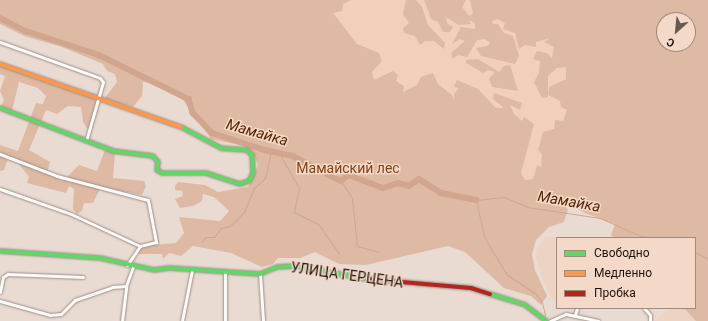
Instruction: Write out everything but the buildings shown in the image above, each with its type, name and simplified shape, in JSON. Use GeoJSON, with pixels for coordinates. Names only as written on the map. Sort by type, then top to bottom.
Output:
{"type":"FeatureCollection","features":[{"type":"Feature","properties":{"kind":"street"},"geometry":{"type":"LineString","coordinates":[[0,42],[96,74],[103,82],[86,141]]}},
{"type":"Feature","properties":{"kind":"street"},"geometry":{"type":"LineString","coordinates":[[0,64],[183,128],[221,148],[247,150],[252,155],[253,173],[246,183],[240,184],[206,173],[162,173],[157,170],[158,162],[153,156],[113,151],[0,108]]}},
{"type":"Feature","properties":{"kind":"street"},"geometry":{"type":"LineString","coordinates":[[0,154],[57,176],[144,198],[151,207],[157,239],[156,242],[140,246],[71,214],[0,189]]}},
{"type":"Feature","properties":{"kind":"street"},"geometry":{"type":"LineString","coordinates":[[127,265],[140,246]]}},
{"type":"Feature","properties":{"kind":"street","name":"УЛИЦА ГЕРЦЕНА"},"geometry":{"type":"LineString","coordinates":[[0,251],[100,258],[133,267],[225,270],[260,274],[277,267],[296,266],[350,277],[472,288],[526,305],[546,321]]}},
{"type":"Feature","properties":{"kind":"street"},"geometry":{"type":"LineString","coordinates":[[122,321],[126,286],[133,267]]}},
{"type":"Feature","properties":{"kind":"street"},"geometry":{"type":"LineString","coordinates":[[182,321],[192,270]]}},
{"type":"Feature","properties":{"kind":"street"},"geometry":{"type":"LineString","coordinates":[[224,321],[225,270]]}},
{"type":"Feature","properties":{"kind":"street"},"geometry":{"type":"LineString","coordinates":[[0,292],[3,277],[8,274],[83,277]]}},
{"type":"Feature","properties":{"kind":"street"},"geometry":{"type":"LineString","coordinates":[[260,274],[263,321]]}},
{"type":"Feature","properties":{"kind":"street"},"geometry":{"type":"LineString","coordinates":[[0,301],[50,315],[61,314],[75,300],[112,286],[126,286]]}},
{"type":"Feature","properties":{"kind":"street"},"geometry":{"type":"LineString","coordinates":[[575,315],[577,309]]}},
{"type":"Feature","properties":{"kind":"street"},"geometry":{"type":"LineString","coordinates":[[645,309],[650,315],[650,321]]}},
{"type":"Feature","properties":{"kind":"street"},"geometry":{"type":"LineString","coordinates":[[550,321],[562,314],[575,315],[598,321]]}},
{"type":"Feature","properties":{"kind":"shaded area"},"geometry":{"type":"Polygon","coordinates":[[[323,0],[501,0],[551,38],[578,72],[549,87],[548,95],[560,101],[576,99],[541,167],[537,165],[533,179],[525,180],[521,173],[374,80],[372,72],[379,53],[357,44],[323,0]]]}},
{"type":"Feature","properties":{"kind":"shaded area"},"geometry":{"type":"Polygon","coordinates":[[[546,236],[556,238],[556,301],[552,299],[544,283],[536,257],[537,248],[546,236]]]}},
{"type":"Feature","properties":{"kind":"shaded area"},"geometry":{"type":"Polygon","coordinates":[[[669,309],[695,309],[707,321],[655,321],[669,309]]]}},
{"type":"Feature","properties":{"kind":"green space","name":"Мамайский лес"},"geometry":{"type":"Polygon","coordinates":[[[0,0],[351,0],[343,4],[342,11],[333,13],[357,44],[379,53],[382,61],[372,72],[374,80],[393,71],[398,75],[396,81],[404,86],[403,92],[417,85],[421,77],[433,73],[438,84],[452,95],[454,101],[454,94],[459,88],[454,87],[457,80],[478,89],[496,108],[504,108],[493,99],[494,93],[522,103],[520,110],[510,105],[514,114],[522,121],[524,117],[534,124],[521,173],[525,180],[533,179],[537,165],[541,167],[542,154],[538,150],[543,132],[554,129],[555,120],[563,121],[567,110],[561,107],[560,101],[548,95],[548,97],[542,98],[534,82],[539,73],[540,61],[533,59],[537,51],[547,53],[552,58],[554,47],[544,42],[550,38],[536,42],[536,47],[525,45],[519,49],[515,33],[503,29],[505,23],[498,19],[492,21],[493,24],[498,24],[504,33],[513,36],[519,56],[515,64],[481,56],[476,48],[488,46],[490,43],[485,39],[477,40],[467,57],[458,55],[453,59],[451,53],[465,41],[460,39],[452,44],[461,27],[475,29],[475,23],[469,20],[471,24],[459,25],[446,17],[447,23],[453,27],[450,32],[443,32],[438,22],[431,19],[424,0],[466,0],[462,7],[469,16],[473,14],[470,0],[708,0],[708,321],[696,321],[685,309],[696,309],[696,237],[613,237],[611,235],[615,224],[585,213],[554,195],[553,199],[568,209],[564,222],[549,227],[536,240],[532,254],[535,270],[547,296],[541,305],[531,296],[504,288],[465,252],[448,246],[366,265],[339,264],[315,252],[300,258],[278,258],[273,264],[262,267],[231,253],[193,246],[181,256],[169,253],[163,259],[162,254],[137,254],[142,246],[176,243],[184,233],[179,217],[220,221],[229,211],[214,197],[203,194],[202,201],[193,206],[180,208],[175,199],[183,196],[182,191],[175,190],[175,186],[178,182],[205,185],[218,192],[248,187],[258,165],[253,152],[244,146],[211,139],[183,100],[154,83],[143,82],[142,96],[133,107],[104,99],[117,82],[115,74],[107,71],[103,64],[62,47],[24,36],[0,24],[0,0]],[[566,67],[557,68],[548,76],[548,95],[549,87],[566,79],[566,67]]]}},
{"type":"Feature","properties":{"kind":"green space"},"geometry":{"type":"Polygon","coordinates":[[[406,0],[416,0],[422,7],[428,25],[445,43],[444,49],[434,41],[425,41],[420,45],[415,36],[404,33],[403,28],[409,23],[403,14],[406,0]]]}},
{"type":"Feature","properties":{"kind":"green space"},"geometry":{"type":"Polygon","coordinates":[[[478,59],[499,72],[504,66],[510,65],[518,91],[492,87],[489,79],[495,72],[488,70],[483,73],[466,63],[466,60],[478,59]]]}},
{"type":"Feature","properties":{"kind":"green space"},"geometry":{"type":"Polygon","coordinates":[[[0,66],[96,99],[89,131],[83,122],[81,107],[68,106],[57,114],[46,110],[29,150],[50,162],[47,173],[63,181],[79,165],[97,171],[105,150],[115,153],[113,178],[144,181],[146,186],[142,195],[101,187],[93,203],[84,203],[82,211],[77,214],[73,209],[74,189],[69,186],[66,193],[27,183],[29,177],[19,164],[8,159],[4,170],[0,171],[0,145],[18,151],[36,103],[43,104],[46,96],[38,88],[19,82],[12,111],[1,106],[4,100],[0,91],[5,76],[0,74],[0,66]]]}},
{"type":"Feature","properties":{"kind":"waterway","name":"Мамайка"},"geometry":{"type":"LineString","coordinates":[[0,18],[26,31],[99,55],[189,99],[193,113],[212,133],[265,150],[293,156],[341,181],[349,175],[383,188],[398,183],[409,186],[419,179],[441,193],[476,200]]}},
{"type":"Feature","properties":{"kind":"waterway"},"geometry":{"type":"LineString","coordinates":[[201,242],[206,237],[214,237],[221,228],[230,226],[244,212],[254,188],[265,178],[271,151]]}},
{"type":"Feature","properties":{"kind":"waterway"},"geometry":{"type":"LineString","coordinates":[[279,153],[299,188],[294,212],[319,225],[339,254]]}},
{"type":"Feature","properties":{"kind":"waterway"},"geometry":{"type":"LineString","coordinates":[[341,181],[352,198],[357,246],[379,252]]}},
{"type":"Feature","properties":{"kind":"waterway","name":"Мамайка"},"geometry":{"type":"LineString","coordinates":[[545,315],[542,302],[535,293],[507,275],[484,237],[476,200],[504,197],[527,207],[600,218],[641,236],[649,237]]}},
{"type":"Feature","properties":{"kind":"waterway","name":"Мамайка"},"geometry":{"type":"LineString","coordinates":[[696,253],[708,259]]}},
{"type":"Feature","properties":{"kind":"traffic: fast"},"geometry":{"type":"LineString","coordinates":[[0,108],[113,151],[153,156],[158,162],[157,170],[162,173],[206,173],[240,184],[249,181],[253,173],[252,155],[247,150],[221,148],[181,127]]}},
{"type":"Feature","properties":{"kind":"traffic: fast"},"geometry":{"type":"LineString","coordinates":[[0,251],[100,258],[154,270],[169,268],[260,274],[277,267],[296,266],[367,279]]}},
{"type":"Feature","properties":{"kind":"traffic: fast"},"geometry":{"type":"LineString","coordinates":[[490,294],[525,305],[546,321]]}},
{"type":"Feature","properties":{"kind":"traffic: slow"},"geometry":{"type":"LineString","coordinates":[[0,64],[181,127]]}},
{"type":"Feature","properties":{"kind":"traffic: jam"},"geometry":{"type":"LineString","coordinates":[[367,279],[471,288],[490,294]]}}]}
